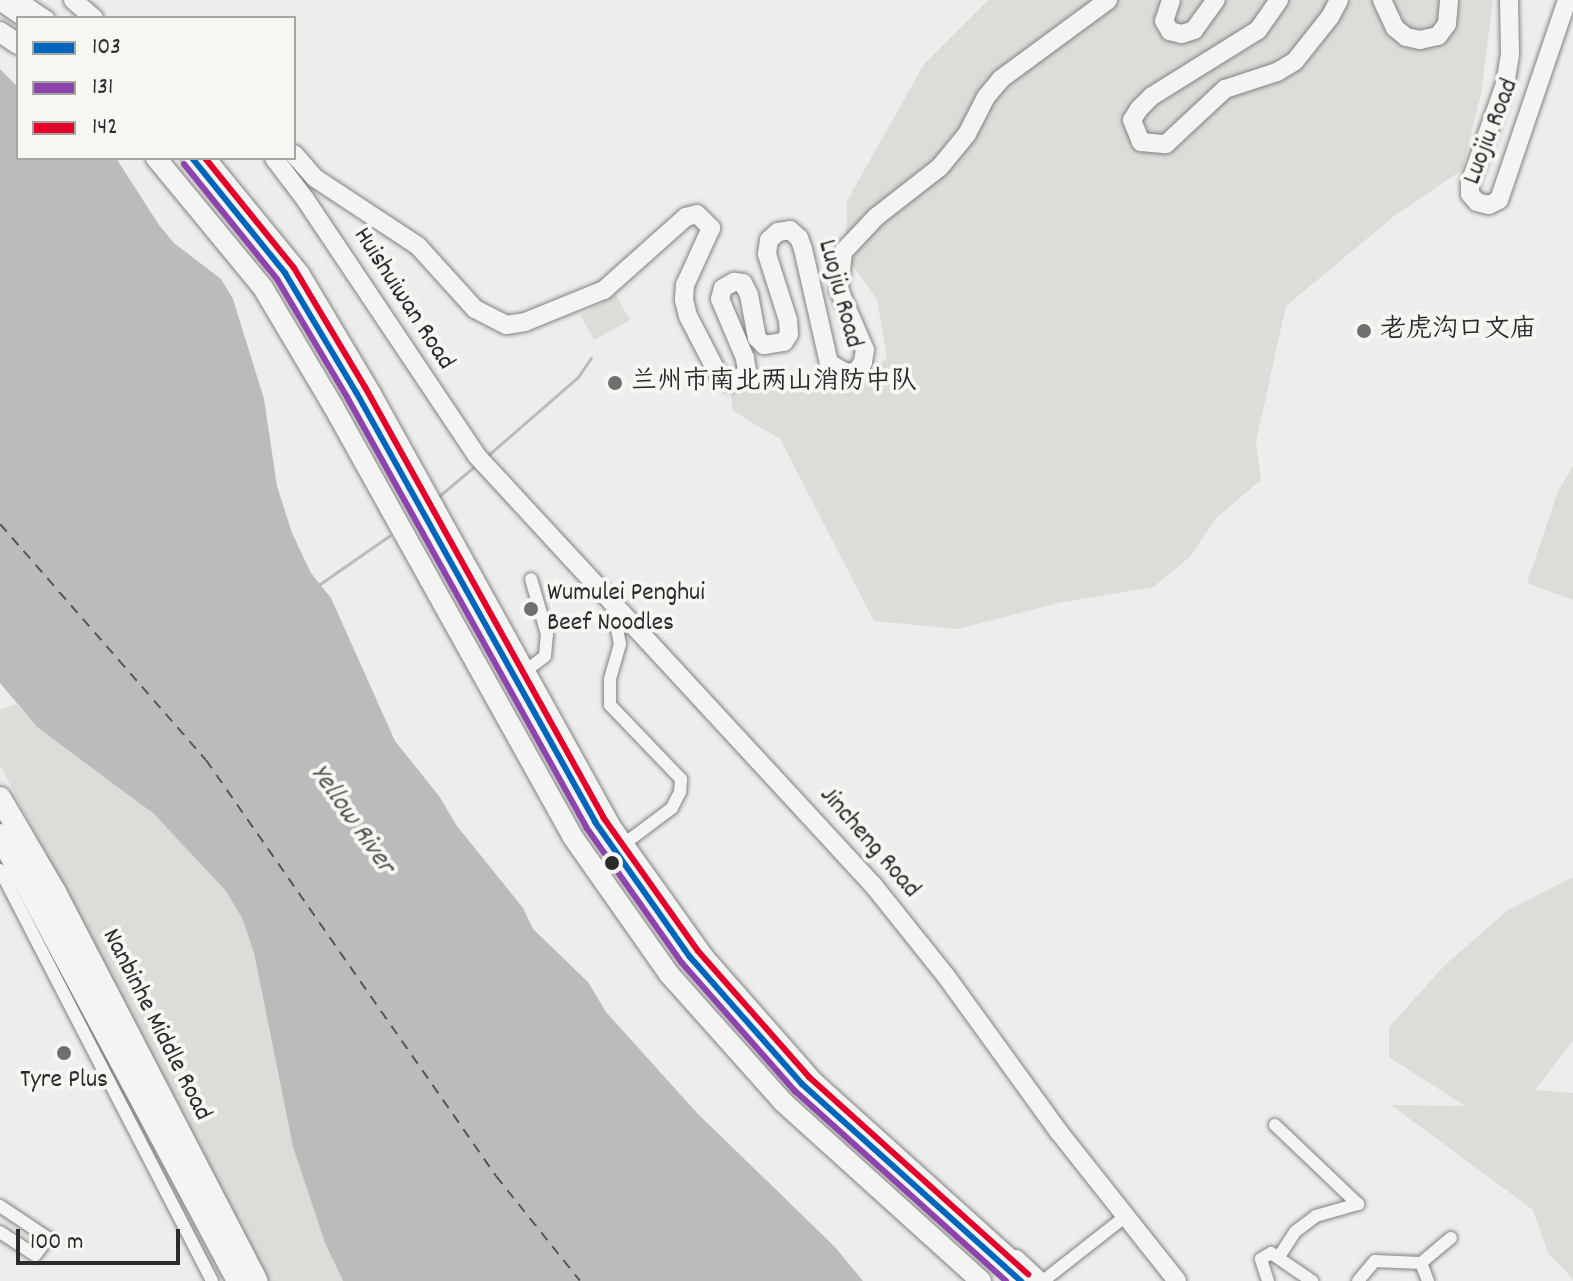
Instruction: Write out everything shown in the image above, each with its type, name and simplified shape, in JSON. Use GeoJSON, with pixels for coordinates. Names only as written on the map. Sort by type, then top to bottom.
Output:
{"type":"FeatureCollection","features":[{"type":"Feature","properties":{"kind":"highway","name":"Nanbinhe Middle Road"},"geometry":{"type":"LineString","coordinates":[[0,798],[55,892],[257,1281]]}},
{"type":"Feature","properties":{"kind":"highway","name":"Nanbinhe Middle Road"},"geometry":{"type":"LineString","coordinates":[[0,835],[238,1281]]}},
{"type":"Feature","properties":{"kind":"main road"},"geometry":{"type":"LineString","coordinates":[[0,0],[24,16]]}},
{"type":"Feature","properties":{"kind":"main road"},"geometry":{"type":"LineString","coordinates":[[158,160],[263,288],[572,836],[669,974],[783,1102],[981,1281]]}},
{"type":"Feature","properties":{"kind":"main road"},"geometry":{"type":"LineString","coordinates":[[194,160],[285,273],[620,846],[690,957],[802,1084],[1025,1274]]}},
{"type":"Feature","properties":{"kind":"street"},"geometry":{"type":"LineString","coordinates":[[22,0],[46,16]]}},
{"type":"Feature","properties":{"kind":"street"},"geometry":{"type":"LineString","coordinates":[[73,0],[92,16]]}},
{"type":"Feature","properties":{"kind":"street","name":"Luojiu Road"},"geometry":{"type":"LineString","coordinates":[[296,156],[315,178],[418,246],[475,309],[506,325],[525,322],[604,290],[686,217],[697,214],[711,228],[690,273],[684,300],[688,316],[719,376],[730,382],[747,371],[745,358],[720,299],[723,288],[734,282],[743,283],[749,295],[757,338],[764,345],[784,342],[789,334],[788,320],[767,254],[769,240],[778,232],[790,230],[799,238],[803,249],[829,363],[837,371],[857,371],[863,362],[865,350],[839,290],[843,252],[876,217],[940,167],[967,134],[986,97],[1001,79],[1108,0]]}},
{"type":"Feature","properties":{"kind":"street"},"geometry":{"type":"LineString","coordinates":[[1171,0],[1164,21],[1170,31],[1182,34],[1194,30],[1216,0]]}},
{"type":"Feature","properties":{"kind":"street"},"geometry":{"type":"LineString","coordinates":[[1279,0],[1258,30],[1152,96],[1139,109],[1132,120],[1141,142],[1166,144],[1225,89],[1277,72],[1295,61],[1330,17],[1339,0]]}},
{"type":"Feature","properties":{"kind":"street"},"geometry":{"type":"LineString","coordinates":[[1382,0],[1395,28],[1406,37],[1420,40],[1438,36],[1447,24],[1449,0]]}},
{"type":"Feature","properties":{"kind":"street","name":"Luojiu Road"},"geometry":{"type":"LineString","coordinates":[[1509,0],[1510,54],[1505,84],[1470,183],[1470,194],[1477,202],[1489,205],[1499,200],[1567,0]]}},
{"type":"Feature","properties":{"kind":"street"},"geometry":{"type":"LineString","coordinates":[[212,160],[303,272],[528,669],[620,846],[672,808],[680,792],[681,779],[610,705],[610,680],[620,644],[611,601]]}},
{"type":"Feature","properties":{"kind":"street","name":"Huishuiwan Road"},"geometry":{"type":"LineString","coordinates":[[276,160],[482,462]]}},
{"type":"Feature","properties":{"kind":"street","name":"Jincheng Road"},"geometry":{"type":"LineString","coordinates":[[482,462],[873,885],[1177,1281]]}},
{"type":"Feature","properties":{"kind":"street"},"geometry":{"type":"LineString","coordinates":[[528,669],[545,656],[547,634],[531,579]]}},
{"type":"Feature","properties":{"kind":"street"},"geometry":{"type":"LineString","coordinates":[[0,870],[212,1281]]}},
{"type":"Feature","properties":{"kind":"street"},"geometry":{"type":"LineString","coordinates":[[1275,1125],[1358,1204],[1316,1216],[1295,1232],[1279,1257]]}},
{"type":"Feature","properties":{"kind":"street"},"geometry":{"type":"LineString","coordinates":[[0,1206],[48,1238],[35,1255],[0,1232]]}},
{"type":"Feature","properties":{"kind":"street"},"geometry":{"type":"LineString","coordinates":[[1025,1274],[1126,1216]]}},
{"type":"Feature","properties":{"kind":"street"},"geometry":{"type":"LineString","coordinates":[[1358,1281],[1375,1261],[1421,1263],[1451,1238]]}},
{"type":"Feature","properties":{"kind":"street"},"geometry":{"type":"LineString","coordinates":[[1268,1281],[1261,1259],[1271,1253],[1312,1281]]}},
{"type":"Feature","properties":{"kind":"street"},"geometry":{"type":"LineString","coordinates":[[1421,1263],[1428,1281]]}},
{"type":"Feature","properties":{"kind":"shaded area"},"geometry":{"type":"Polygon","coordinates":[[[988,0],[1493,0],[1481,94],[1462,170],[1393,217],[1286,306],[1256,442],[1261,480],[1216,518],[1190,557],[1153,587],[1063,602],[958,629],[874,621],[780,439],[733,411],[730,391],[783,387],[847,392],[887,358],[877,300],[846,255],[847,201],[924,64],[988,0]]]}},
{"type":"Feature","properties":{"kind":"shaded area"},"geometry":{"type":"Polygon","coordinates":[[[616,295],[630,320],[594,340],[580,315],[616,295]]]}},
{"type":"Feature","properties":{"kind":"shaded area"},"geometry":{"type":"Polygon","coordinates":[[[1573,465],[1573,600],[1527,583],[1557,494],[1573,465]]]}},
{"type":"Feature","properties":{"kind":"shaded area"},"geometry":{"type":"Polygon","coordinates":[[[16,704],[37,727],[120,786],[174,832],[226,891],[243,920],[254,953],[293,1147],[325,1243],[343,1281],[267,1281],[0,765],[0,710],[16,704]]]}},
{"type":"Feature","properties":{"kind":"shaded area"},"geometry":{"type":"Polygon","coordinates":[[[1573,877],[1573,1041],[1535,1090],[1573,1093],[1573,1279],[1548,1253],[1533,1210],[1391,1105],[1465,1106],[1389,1057],[1389,1027],[1445,965],[1508,910],[1573,877]]]}},
{"type":"Feature","properties":{"kind":"water","name":"Yellow River"},"geometry":{"type":"Polygon","coordinates":[[[0,69],[16,85],[16,160],[117,160],[159,225],[174,243],[221,279],[233,299],[264,399],[277,486],[292,533],[311,573],[331,598],[395,741],[439,796],[457,826],[523,908],[533,929],[588,982],[606,1012],[697,1113],[835,1247],[863,1281],[343,1281],[325,1243],[293,1147],[254,953],[243,920],[226,891],[154,814],[37,727],[0,683],[0,69]]]}},
{"type":"Feature","properties":{"kind":"waterway"},"geometry":{"type":"LineString","coordinates":[[486,457],[578,377],[591,358]]}},
{"type":"Feature","properties":{"kind":"waterway"},"geometry":{"type":"LineString","coordinates":[[438,497],[477,464]]}},
{"type":"Feature","properties":{"kind":"waterway"},"geometry":{"type":"LineString","coordinates":[[317,586],[389,536]]}},
{"type":"Feature","properties":{"kind":"ferry route"},"geometry":{"type":"LineString","coordinates":[[0,524],[206,760],[496,1176],[580,1281]]}},
{"type":"Feature","properties":{"kind":"transit line","name":"103"},"geometry":{"type":"LineString","coordinates":[[194,160],[285,273],[356,392],[595,822],[690,957],[802,1084],[1021,1281]]}},
{"type":"Feature","properties":{"kind":"transit line","name":"142"},"geometry":{"type":"LineString","coordinates":[[207,160],[294,268],[365,387],[603,817],[698,951],[809,1077],[1028,1274]]}},
{"type":"Feature","properties":{"kind":"transit line","name":"131"},"geometry":{"type":"LineString","coordinates":[[184,164],[277,279],[347,397],[586,827],[682,963],[795,1091],[1006,1281]]}},
{"type":"Feature","properties":{"kind":"place","name":"老虎沟口文庙"},"geometry":{"type":"Point","coordinates":[1364,331]}},
{"type":"Feature","properties":{"kind":"place","name":"兰州市南北两山消防中队"},"geometry":{"type":"Point","coordinates":[615,383]}},
{"type":"Feature","properties":{"kind":"place","name":"Wumulei Penghui Beef Noodles"},"geometry":{"type":"Point","coordinates":[531,609]}},
{"type":"Feature","properties":{"kind":"place","name":"Tyre Plus"},"geometry":{"type":"Point","coordinates":[64,1053]}}]}
